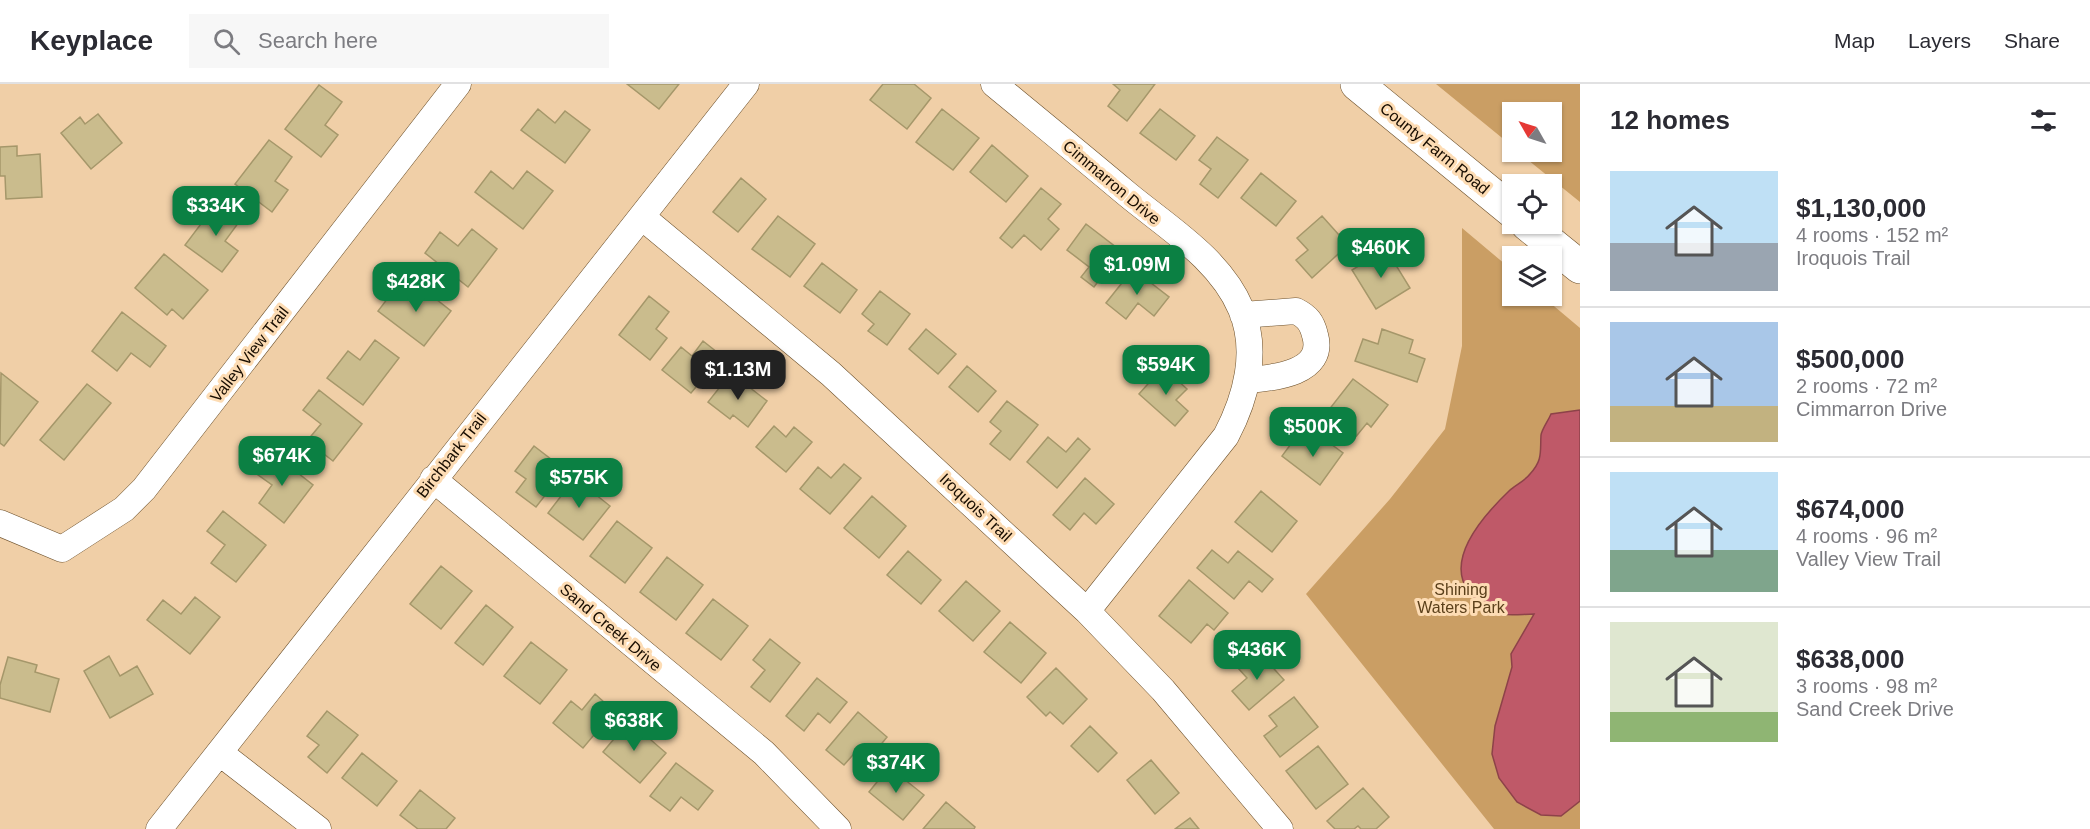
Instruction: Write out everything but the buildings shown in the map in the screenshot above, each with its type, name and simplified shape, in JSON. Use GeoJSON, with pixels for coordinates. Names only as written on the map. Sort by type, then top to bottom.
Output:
{"type":"FeatureCollection","features":[{"type":"Feature","properties":{"kind":"main road","name":"County Farm Road"},"geometry":{"type":"LineString","coordinates":[[1358,84],[1502,203]]}},
{"type":"Feature","properties":{"kind":"main road"},"geometry":{"type":"LineString","coordinates":[[1539,234],[1580,267]]}},
{"type":"Feature","properties":{"kind":"street","name":"Valley View Trail"},"geometry":{"type":"LineString","coordinates":[[0,523],[62,549],[124,509],[152,480],[458,84]]}},
{"type":"Feature","properties":{"kind":"street","name":"Birchbark Trail"},"geometry":{"type":"LineString","coordinates":[[159,829],[746,84]]}},
{"type":"Feature","properties":{"kind":"street","name":"Cimmarron Drive"},"geometry":{"type":"LineString","coordinates":[[994,84],[1204,258],[1233,294],[1243,315],[1249,347],[1248,380],[1241,408],[1211,458],[1087,611]]}},
{"type":"Feature","properties":{"kind":"street","name":"Iroquois Trail"},"geometry":{"type":"LineString","coordinates":[[642,217],[831,374],[1087,611],[1163,690],[1280,829]]}},
{"type":"Feature","properties":{"kind":"street"},"geometry":{"type":"LineString","coordinates":[[1243,315],[1296,311],[1312,323],[1318,344],[1311,362],[1293,373],[1248,380]]}},
{"type":"Feature","properties":{"kind":"street","name":"Sand Creek Drive"},"geometry":{"type":"LineString","coordinates":[[433,479],[764,753],[838,829]]}},
{"type":"Feature","properties":{"kind":"street"},"geometry":{"type":"LineString","coordinates":[[219,753],[318,829]]}},
{"type":"Feature","properties":{"kind":"green space"},"geometry":{"type":"Polygon","coordinates":[[[1436,84],[1580,84],[1580,202],[1562,187],[1562,174],[1545,174],[1530,162],[1562,162],[1562,102],[1502,102],[1502,138],[1436,84]]]}},
{"type":"Feature","properties":{"kind":"green space","name":"Shining Waters Park"},"geometry":{"type":"Polygon","coordinates":[[[1462,228],[1502,262],[1502,306],[1554,306],[1580,328],[1580,829],[1494,829],[1306,594],[1390,499],[1445,429],[1462,346],[1462,228]]]}},
{"type":"Feature","properties":{"kind":"shaded area"},"geometry":{"type":"Polygon","coordinates":[[[1580,410],[1580,801],[1561,816],[1541,815],[1517,802],[1499,778],[1492,754],[1495,726],[1512,667],[1511,654],[1534,614],[1506,615],[1491,612],[1469,592],[1463,579],[1461,566],[1470,538],[1479,525],[1499,501],[1528,476],[1537,464],[1542,433],[1551,414],[1580,410]]]}}]}
